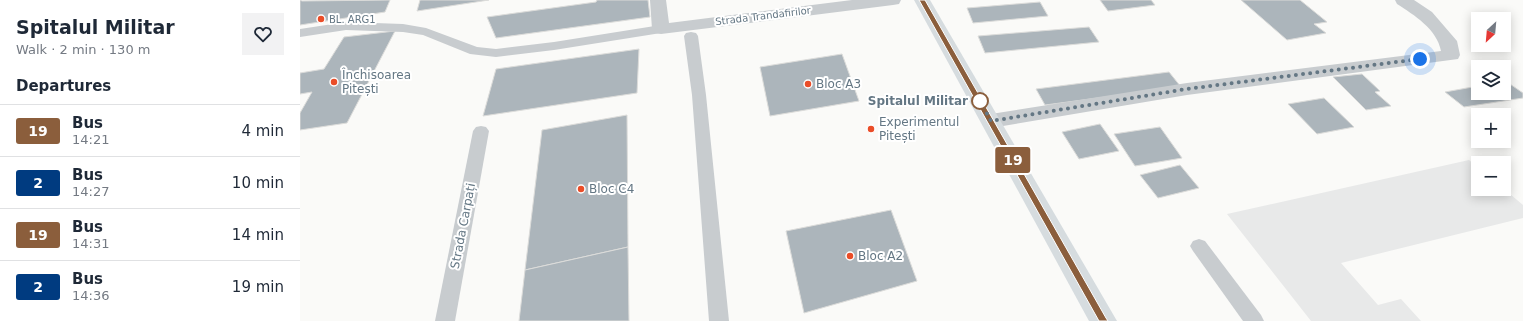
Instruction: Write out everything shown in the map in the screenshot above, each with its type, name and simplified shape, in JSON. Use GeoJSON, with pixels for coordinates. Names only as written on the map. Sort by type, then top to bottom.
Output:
{"type":"FeatureCollection","features":[{"type":"Feature","properties":{"kind":"main road"},"geometry":{"type":"LineString","coordinates":[[922,0],[1103,321]]}},
{"type":"Feature","properties":{"kind":"street"},"geometry":{"type":"LineString","coordinates":[[658,0],[662,29]]}},
{"type":"Feature","properties":{"kind":"street","name":"Strada Trandafirilor"},"geometry":{"type":"LineString","coordinates":[[662,29],[893,0]]}},
{"type":"Feature","properties":{"kind":"street"},"geometry":{"type":"LineString","coordinates":[[991,121],[1187,89],[1451,55],[1448,41],[1426,16],[1403,0]]}},
{"type":"Feature","properties":{"kind":"lane"},"geometry":{"type":"LineString","coordinates":[[300,33],[346,26],[404,28],[426,32],[475,51],[496,53],[554,46],[662,29]]}},
{"type":"Feature","properties":{"kind":"lane"},"geometry":{"type":"LineString","coordinates":[[691,36],[699,95],[718,321]]}},
{"type":"Feature","properties":{"kind":"lane","name":"Strada Carpați"},"geometry":{"type":"LineString","coordinates":[[445,321],[481,131]]}},
{"type":"Feature","properties":{"kind":"lane"},"geometry":{"type":"LineString","coordinates":[[1199,246],[1254,321]]}},
{"type":"Feature","properties":{"kind":"shaded area"},"geometry":{"type":"Polygon","coordinates":[[[1469,160],[1471,162],[1471,196],[1511,195],[1523,205],[1523,218],[1341,263],[1378,305],[1401,299],[1421,321],[1311,321],[1227,214],[1469,160]]]}},
{"type":"Feature","properties":{"kind":"building","name":"BL. ARG1"},"geometry":{"type":"Polygon","coordinates":[[[300,0],[390,0],[385,12],[300,25],[300,0]]]}},
{"type":"Feature","properties":{"kind":"building"},"geometry":{"type":"Polygon","coordinates":[[[420,0],[489,0],[417,11],[420,0]]]}},
{"type":"Feature","properties":{"kind":"building"},"geometry":{"type":"Polygon","coordinates":[[[597,0],[648,0],[650,17],[496,38],[487,17],[596,2],[597,0]]]}},
{"type":"Feature","properties":{"kind":"building"},"geometry":{"type":"Polygon","coordinates":[[[1100,0],[1151,0],[1155,5],[1108,11],[1100,0]]]}},
{"type":"Feature","properties":{"kind":"building"},"geometry":{"type":"Polygon","coordinates":[[[1241,0],[1300,0],[1327,22],[1314,24],[1326,33],[1287,40],[1241,0]]]}},
{"type":"Feature","properties":{"kind":"building"},"geometry":{"type":"Polygon","coordinates":[[[1040,2],[1048,16],[973,23],[967,8],[1040,2]]]}},
{"type":"Feature","properties":{"kind":"building"},"geometry":{"type":"Polygon","coordinates":[[[1089,27],[1099,42],[985,53],[978,36],[1089,27]]]}},
{"type":"Feature","properties":{"kind":"building","name":"Închisoarea Pitești"},"geometry":{"type":"Polygon","coordinates":[[[395,31],[347,123],[300,130],[300,113],[312,92],[300,94],[300,73],[324,69],[344,37],[395,31]]]}},
{"type":"Feature","properties":{"kind":"building"},"geometry":{"type":"Polygon","coordinates":[[[639,49],[637,93],[483,116],[496,69],[639,49]]]}},
{"type":"Feature","properties":{"kind":"building","name":"Bloc A3"},"geometry":{"type":"Polygon","coordinates":[[[842,54],[859,101],[770,116],[760,67],[842,54]]]}},
{"type":"Feature","properties":{"kind":"building"},"geometry":{"type":"Polygon","coordinates":[[[1169,72],[1181,87],[1045,105],[1036,89],[1169,72]]]}},
{"type":"Feature","properties":{"kind":"building"},"geometry":{"type":"Polygon","coordinates":[[[1362,74],[1380,91],[1375,92],[1391,106],[1366,110],[1333,77],[1362,74]]]}},
{"type":"Feature","properties":{"kind":"building"},"geometry":{"type":"Polygon","coordinates":[[[1511,85],[1523,93],[1523,98],[1511,100],[1511,85]]]}},
{"type":"Feature","properties":{"kind":"building"},"geometry":{"type":"Polygon","coordinates":[[[1471,87],[1471,100],[1510,100],[1464,107],[1445,92],[1471,87]]]}},
{"type":"Feature","properties":{"kind":"building"},"geometry":{"type":"Polygon","coordinates":[[[1324,98],[1354,127],[1317,134],[1288,104],[1324,98]]]}},
{"type":"Feature","properties":{"kind":"building","name":"Bloc C4"},"geometry":{"type":"Polygon","coordinates":[[[627,115],[628,247],[525,270],[542,130],[627,115]]]}},
{"type":"Feature","properties":{"kind":"building"},"geometry":{"type":"Polygon","coordinates":[[[1100,124],[1119,151],[1079,159],[1062,132],[1100,124]]]}},
{"type":"Feature","properties":{"kind":"building"},"geometry":{"type":"Polygon","coordinates":[[[1160,127],[1182,158],[1135,166],[1114,134],[1160,127]]]}},
{"type":"Feature","properties":{"kind":"building"},"geometry":{"type":"Polygon","coordinates":[[[1180,165],[1199,188],[1158,198],[1140,175],[1180,165]]]}},
{"type":"Feature","properties":{"kind":"building","name":"Bloc A2"},"geometry":{"type":"Polygon","coordinates":[[[891,210],[917,281],[804,313],[786,231],[891,210]]]}},
{"type":"Feature","properties":{"kind":"building"},"geometry":{"type":"Polygon","coordinates":[[[628,247],[629,321],[519,321],[525,270],[628,247]]]}},
{"type":"Feature","properties":{"kind":"bus line","name":"19"},"geometry":{"type":"LineString","coordinates":[[922,0],[1103,321]]}},
{"type":"Feature","properties":{"kind":"place","name":"BL. ARG1"},"geometry":{"type":"Point","coordinates":[321,19]}},
{"type":"Feature","properties":{"kind":"place","name":"Închisoarea Pitești"},"geometry":{"type":"Point","coordinates":[334,82]}},
{"type":"Feature","properties":{"kind":"place","name":"Bloc A3"},"geometry":{"type":"Point","coordinates":[808,84]}},
{"type":"Feature","properties":{"kind":"place","name":"Spitalul Militar"},"geometry":{"type":"Point","coordinates":[980,101]}},
{"type":"Feature","properties":{"kind":"place","name":"Experimentul Pitești"},"geometry":{"type":"Point","coordinates":[871,129]}},
{"type":"Feature","properties":{"kind":"place","name":"Bloc C4"},"geometry":{"type":"Point","coordinates":[581,189]}},
{"type":"Feature","properties":{"kind":"place","name":"Bloc A2"},"geometry":{"type":"Point","coordinates":[850,256]}},
{"type":"Feature","properties":{"kind":"route"},"geometry":{"type":"LineString","coordinates":[[980,101],[991,121],[1187,89],[1420,59]]}}]}
